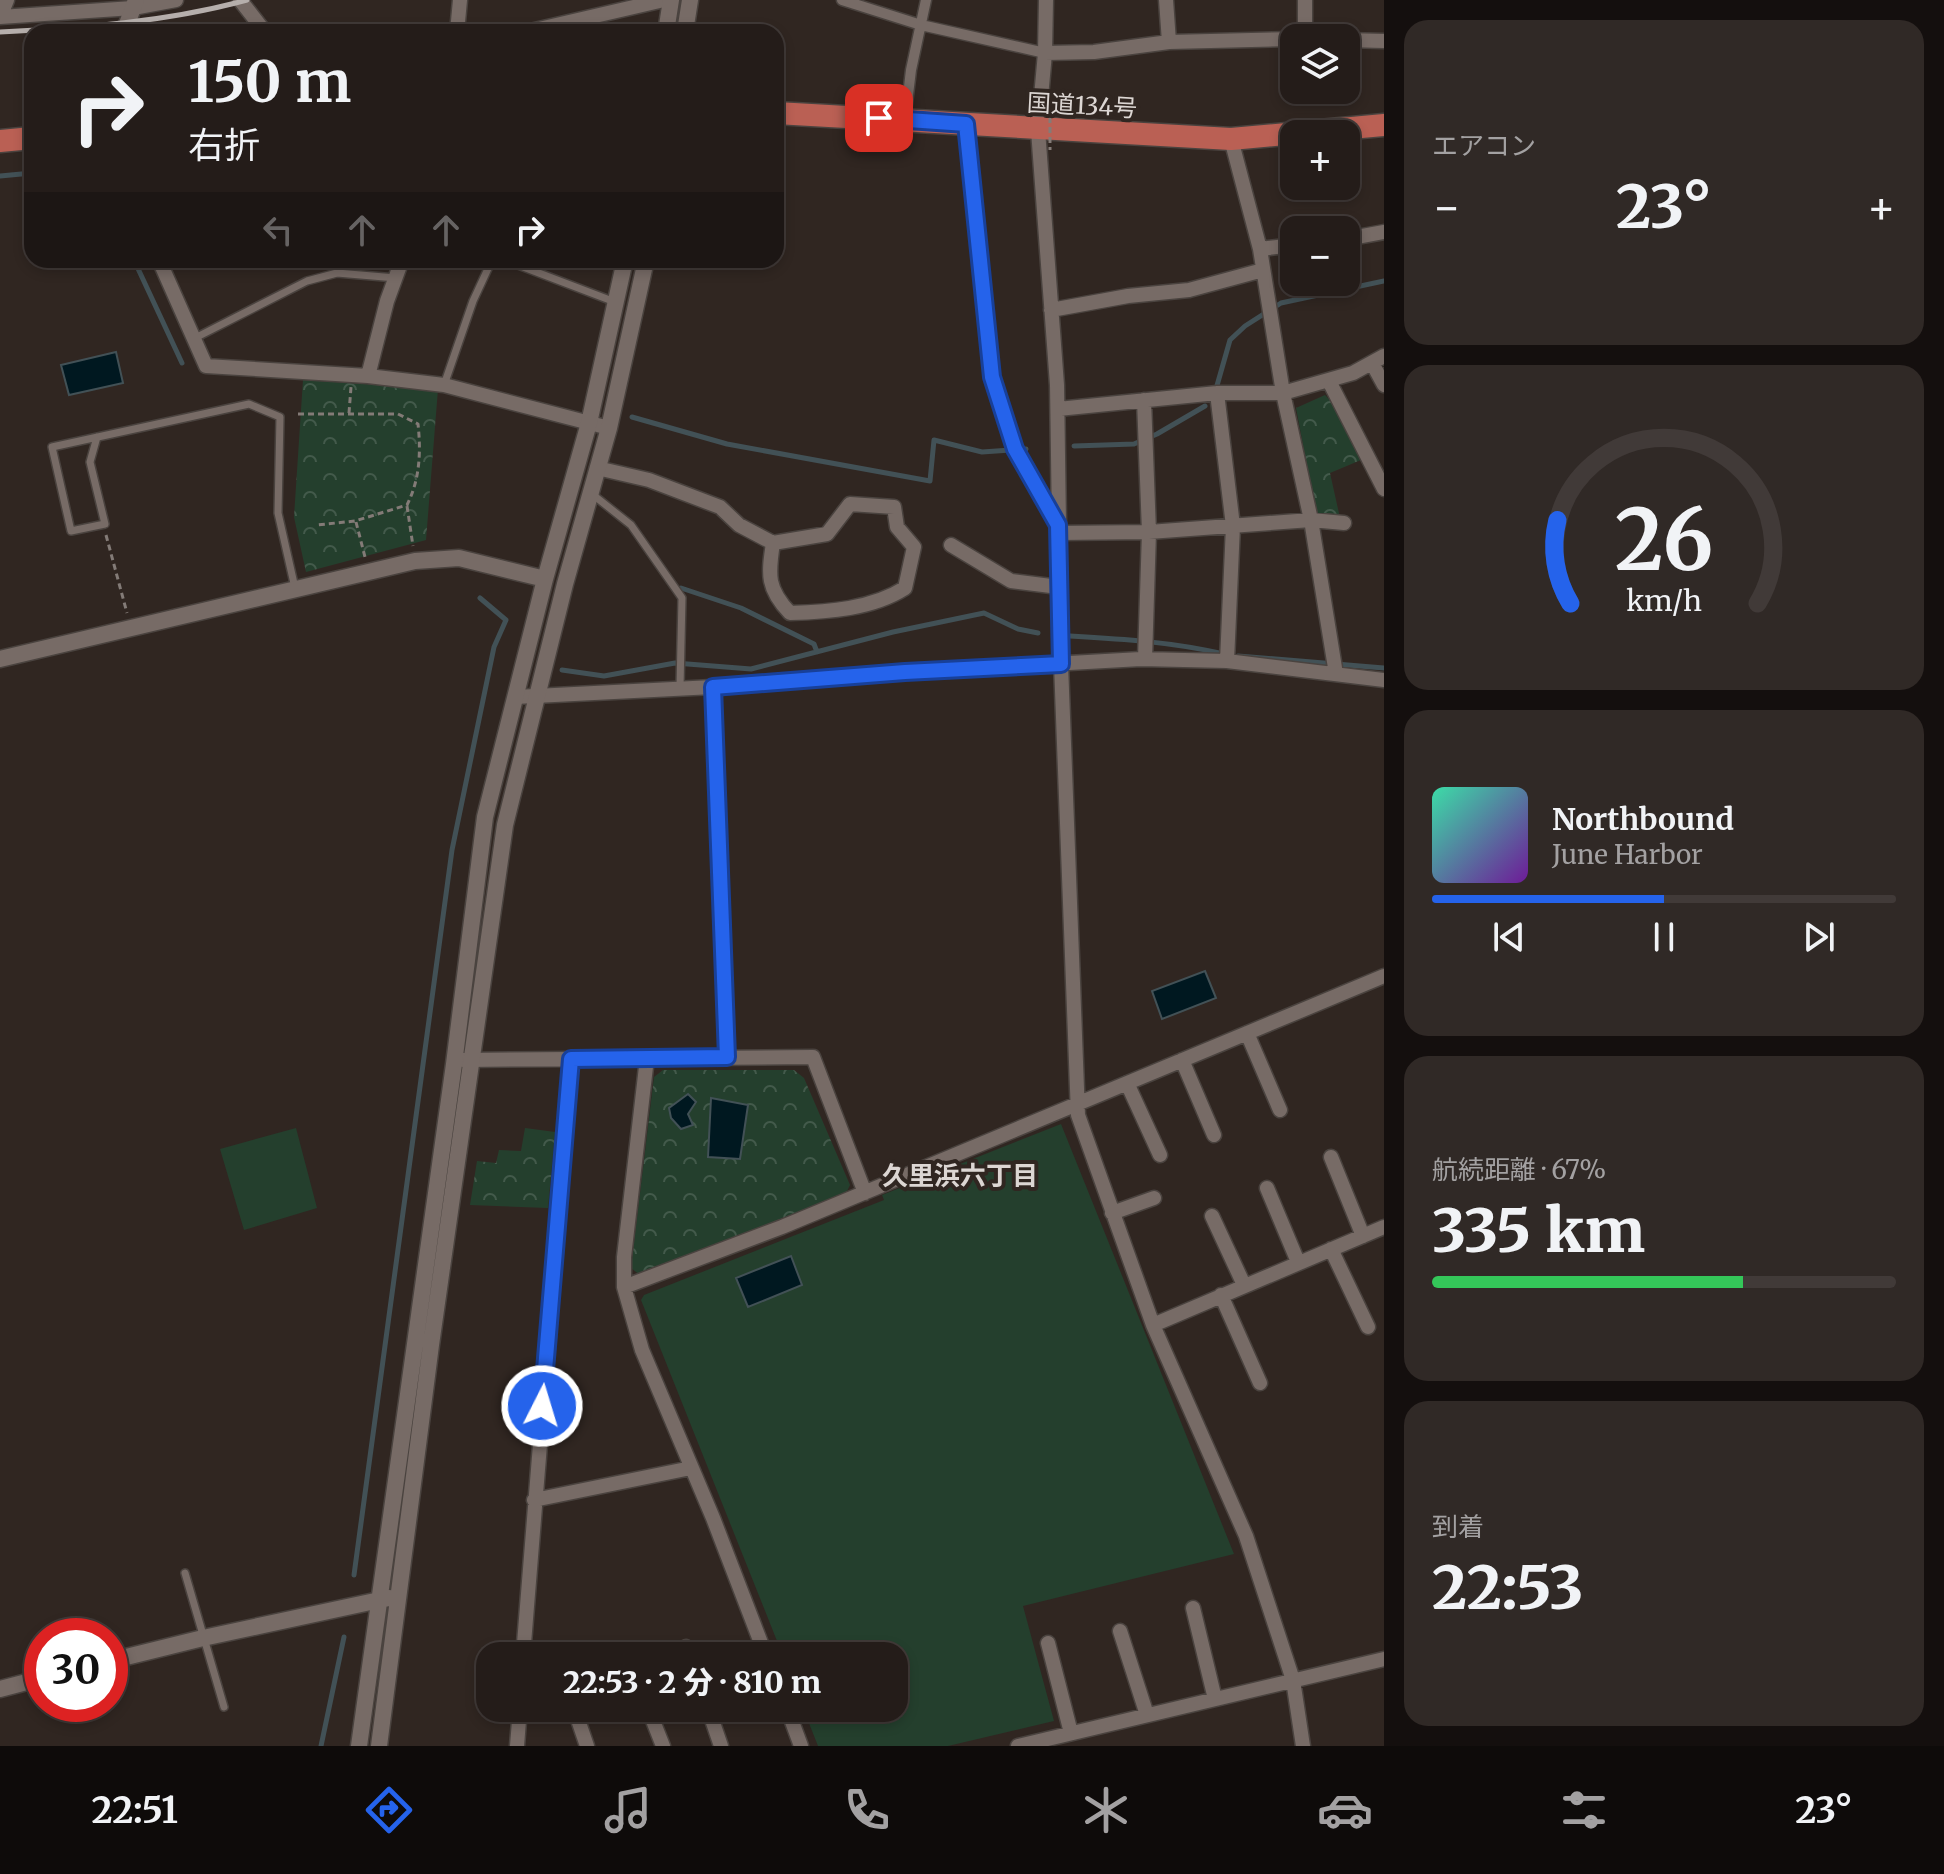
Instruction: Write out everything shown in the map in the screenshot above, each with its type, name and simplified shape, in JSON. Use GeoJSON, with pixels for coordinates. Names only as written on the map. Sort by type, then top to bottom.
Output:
{"type":"FeatureCollection","features":[{"type":"Feature","properties":{"kind":"highway","name":"国道134号"},"geometry":{"type":"LineString","coordinates":[[784,113],[966,124],[1044,123],[1231,139],[1384,125]]}},
{"type":"Feature","properties":{"kind":"highway"},"geometry":{"type":"LineString","coordinates":[[0,141],[24,139]]}},
{"type":"Feature","properties":{"kind":"street"},"geometry":{"type":"LineString","coordinates":[[7,0],[0,17],[176,0]]}},
{"type":"Feature","properties":{"kind":"street"},"geometry":{"type":"LineString","coordinates":[[240,0],[259,24]]}},
{"type":"Feature","properties":{"kind":"street"},"geometry":{"type":"LineString","coordinates":[[458,24],[460,0]]}},
{"type":"Feature","properties":{"kind":"street"},"geometry":{"type":"LineString","coordinates":[[552,24],[610,6],[664,0]]}},
{"type":"Feature","properties":{"kind":"street"},"geometry":{"type":"LineString","coordinates":[[667,24],[671,0]]}},
{"type":"Feature","properties":{"kind":"street"},"geometry":{"type":"LineString","coordinates":[[686,24],[690,0]]}},
{"type":"Feature","properties":{"kind":"street"},"geometry":{"type":"LineString","coordinates":[[842,0],[921,25],[1045,53],[1094,52],[1169,42],[1280,39]]}},
{"type":"Feature","properties":{"kind":"street"},"geometry":{"type":"LineString","coordinates":[[905,120],[911,70],[926,0]]}},
{"type":"Feature","properties":{"kind":"street"},"geometry":{"type":"LineString","coordinates":[[1046,0],[1044,123],[1058,409],[1061,664],[1078,1115],[1153,1325],[1246,1536],[1293,1680],[1303,1746]]}},
{"type":"Feature","properties":{"kind":"street"},"geometry":{"type":"LineString","coordinates":[[1166,0],[1169,42]]}},
{"type":"Feature","properties":{"kind":"street"},"geometry":{"type":"LineString","coordinates":[[1305,0],[1305,24]]}},
{"type":"Feature","properties":{"kind":"street"},"geometry":{"type":"LineString","coordinates":[[127,24],[135,4]]}},
{"type":"Feature","properties":{"kind":"street"},"geometry":{"type":"LineString","coordinates":[[1360,40],[1384,41]]}},
{"type":"Feature","properties":{"kind":"street"},"geometry":{"type":"LineString","coordinates":[[966,124],[992,377],[1015,449],[1058,529]]}},
{"type":"Feature","properties":{"kind":"street"},"geometry":{"type":"LineString","coordinates":[[1231,139],[1260,249],[1283,393],[1311,520],[1336,674]]}},
{"type":"Feature","properties":{"kind":"street"},"geometry":{"type":"LineString","coordinates":[[1360,236],[1384,232]]}},
{"type":"Feature","properties":{"kind":"street"},"geometry":{"type":"LineString","coordinates":[[1260,249],[1280,247]]}},
{"type":"Feature","properties":{"kind":"street"},"geometry":{"type":"LineString","coordinates":[[163,268],[206,366],[368,376],[444,385],[609,428]]}},
{"type":"Feature","properties":{"kind":"street"},"geometry":{"type":"LineString","coordinates":[[368,376],[387,301],[399,268]]}},
{"type":"Feature","properties":{"kind":"street"},"geometry":{"type":"LineString","coordinates":[[379,1746],[431,1345],[463,1060],[485,817],[545,579],[589,423],[624,268]]}},
{"type":"Feature","properties":{"kind":"street"},"geometry":{"type":"LineString","coordinates":[[359,1746],[463,1060],[505,825],[565,584],[609,428],[644,268]]}},
{"type":"Feature","properties":{"kind":"street"},"geometry":{"type":"LineString","coordinates":[[1051,310],[1128,296],[1189,290],[1263,270]]}},
{"type":"Feature","properties":{"kind":"street"},"geometry":{"type":"LineString","coordinates":[[1058,409],[1217,393],[1283,393],[1329,381],[1378,360],[1384,385]]}},
{"type":"Feature","properties":{"kind":"street"},"geometry":{"type":"LineString","coordinates":[[1329,381],[1384,489]]}},
{"type":"Feature","properties":{"kind":"street"},"geometry":{"type":"LineString","coordinates":[[1217,393],[1233,526],[1227,661]]}},
{"type":"Feature","properties":{"kind":"street"},"geometry":{"type":"LineString","coordinates":[[1144,400],[1149,532],[1145,659]]}},
{"type":"Feature","properties":{"kind":"street"},"geometry":{"type":"LineString","coordinates":[[597,468],[649,480],[720,507],[739,525],[773,543],[827,534],[850,504],[894,507],[897,527],[914,547],[905,588],[886,600],[821,613],[790,613],[774,596],[770,565],[773,543]]}},
{"type":"Feature","properties":{"kind":"street"},"geometry":{"type":"LineString","coordinates":[[1058,529],[1149,532],[1311,520],[1344,523]]}},
{"type":"Feature","properties":{"kind":"street"},"geometry":{"type":"LineString","coordinates":[[951,545],[1011,581],[1059,587]]}},
{"type":"Feature","properties":{"kind":"street"},"geometry":{"type":"LineString","coordinates":[[0,659],[415,561],[459,558],[565,584]]}},
{"type":"Feature","properties":{"kind":"street"},"geometry":{"type":"LineString","coordinates":[[515,697],[1145,659],[1227,661],[1384,680]]}},
{"type":"Feature","properties":{"kind":"street"},"geometry":{"type":"LineString","coordinates":[[713,687],[727,1057]]}},
{"type":"Feature","properties":{"kind":"street"},"geometry":{"type":"LineString","coordinates":[[624,1287],[865,1193],[1384,976]]}},
{"type":"Feature","properties":{"kind":"street"},"geometry":{"type":"LineString","coordinates":[[1247,1033],[1280,1110]]}},
{"type":"Feature","properties":{"kind":"street"},"geometry":{"type":"LineString","coordinates":[[463,1060],[813,1057],[865,1193]]}},
{"type":"Feature","properties":{"kind":"street"},"geometry":{"type":"LineString","coordinates":[[647,1058],[624,1257],[624,1287],[642,1350],[760,1642]]}},
{"type":"Feature","properties":{"kind":"street"},"geometry":{"type":"LineString","coordinates":[[524,1642],[571,1059]]}},
{"type":"Feature","properties":{"kind":"street"},"geometry":{"type":"LineString","coordinates":[[1182,1060],[1214,1135]]}},
{"type":"Feature","properties":{"kind":"street"},"geometry":{"type":"LineString","coordinates":[[1127,1083],[1160,1155]]}},
{"type":"Feature","properties":{"kind":"street"},"geometry":{"type":"LineString","coordinates":[[1331,1157],[1363,1236]]}},
{"type":"Feature","properties":{"kind":"street"},"geometry":{"type":"LineString","coordinates":[[1267,1188],[1298,1262]]}},
{"type":"Feature","properties":{"kind":"street"},"geometry":{"type":"LineString","coordinates":[[1112,1213],[1154,1198]]}},
{"type":"Feature","properties":{"kind":"street"},"geometry":{"type":"LineString","coordinates":[[1212,1216],[1244,1285]]}},
{"type":"Feature","properties":{"kind":"street"},"geometry":{"type":"LineString","coordinates":[[1153,1325],[1384,1227]]}},
{"type":"Feature","properties":{"kind":"street"},"geometry":{"type":"LineString","coordinates":[[1331,1249],[1368,1327]]}},
{"type":"Feature","properties":{"kind":"street"},"geometry":{"type":"LineString","coordinates":[[1221,1295],[1260,1383]]}},
{"type":"Feature","properties":{"kind":"street"},"geometry":{"type":"LineString","coordinates":[[534,1500],[691,1468]]}},
{"type":"Feature","properties":{"kind":"street"},"geometry":{"type":"LineString","coordinates":[[128,1657],[399,1597]]}},
{"type":"Feature","properties":{"kind":"street"},"geometry":{"type":"LineString","coordinates":[[1193,1608],[1215,1699]]}},
{"type":"Feature","properties":{"kind":"street"},"geometry":{"type":"LineString","coordinates":[[1120,1631],[1147,1715]]}},
{"type":"Feature","properties":{"kind":"street"},"geometry":{"type":"LineString","coordinates":[[1048,1643],[1071,1733]]}},
{"type":"Feature","properties":{"kind":"street"},"geometry":{"type":"LineString","coordinates":[[1018,1746],[1051,1742],[1071,1733],[1384,1659]]}},
{"type":"Feature","properties":{"kind":"street"},"geometry":{"type":"LineString","coordinates":[[0,1689],[24,1683]]}},
{"type":"Feature","properties":{"kind":"street"},"geometry":{"type":"LineString","coordinates":[[517,1746],[519,1722]]}},
{"type":"Feature","properties":{"kind":"street"},"geometry":{"type":"LineString","coordinates":[[579,1722],[587,1746]]}},
{"type":"Feature","properties":{"kind":"street"},"geometry":{"type":"LineString","coordinates":[[654,1722],[663,1746]]}},
{"type":"Feature","properties":{"kind":"street"},"geometry":{"type":"LineString","coordinates":[[713,1722],[721,1746]]}},
{"type":"Feature","properties":{"kind":"street"},"geometry":{"type":"LineString","coordinates":[[792,1722],[801,1746]]}},
{"type":"Feature","properties":{"kind":"lane"},"geometry":{"type":"LineString","coordinates":[[444,385],[473,301],[488,268]]}},
{"type":"Feature","properties":{"kind":"lane"},"geometry":{"type":"LineString","coordinates":[[526,268],[618,303]]}},
{"type":"Feature","properties":{"kind":"lane"},"geometry":{"type":"LineString","coordinates":[[195,338],[307,281],[337,273],[396,278]]}},
{"type":"Feature","properties":{"kind":"lane"},"geometry":{"type":"LineString","coordinates":[[97,437],[90,462],[105,524],[71,531],[52,447],[97,437],[249,404],[280,417],[278,513],[296,590]]}},
{"type":"Feature","properties":{"kind":"lane"},"geometry":{"type":"LineString","coordinates":[[590,493],[631,525],[682,598],[680,687]]}},
{"type":"Feature","properties":{"kind":"lane"},"geometry":{"type":"LineString","coordinates":[[185,1573],[224,1707]]}},
{"type":"Feature","properties":{"kind":"path"},"geometry":{"type":"LineString","coordinates":[[1044,123],[1050,150]]}},
{"type":"Feature","properties":{"kind":"path"},"geometry":{"type":"LineString","coordinates":[[349,413],[352,375]]}},
{"type":"Feature","properties":{"kind":"path"},"geometry":{"type":"LineString","coordinates":[[298,414],[398,414],[418,424],[421,452],[413,492],[407,505],[415,561]]}},
{"type":"Feature","properties":{"kind":"path"},"geometry":{"type":"LineString","coordinates":[[317,525],[355,521],[407,505]]}},
{"type":"Feature","properties":{"kind":"path"},"geometry":{"type":"LineString","coordinates":[[355,521],[369,573]]}},
{"type":"Feature","properties":{"kind":"path"},"geometry":{"type":"LineString","coordinates":[[96,535],[105,533],[131,628]]}},
{"type":"Feature","properties":{"kind":"green space"},"geometry":{"type":"Polygon","coordinates":[[[303,380],[438,389],[426,540],[306,572],[294,517],[303,380]]]}},
{"type":"Feature","properties":{"kind":"green space"},"geometry":{"type":"Polygon","coordinates":[[[1325,395],[1361,460],[1330,473],[1340,518],[1322,518],[1316,513],[1296,408],[1325,395]]]}},
{"type":"Feature","properties":{"kind":"green space"},"geometry":{"type":"Polygon","coordinates":[[[663,1070],[794,1070],[804,1078],[850,1185],[846,1193],[640,1275],[631,1268],[654,1077],[663,1070]]]}},
{"type":"Feature","properties":{"kind":"green space"},"geometry":{"type":"Polygon","coordinates":[[[1061,1124],[1234,1554],[1023,1606],[1054,1721],[948,1746],[818,1746],[809,1722],[908,1722],[908,1642],[777,1642],[641,1300],[644,1295],[884,1200],[882,1195],[1061,1124]]]}},
{"type":"Feature","properties":{"kind":"green space"},"geometry":{"type":"Polygon","coordinates":[[[296,1128],[317,1208],[244,1230],[220,1149],[296,1128]]]}},
{"type":"Feature","properties":{"kind":"green space"},"geometry":{"type":"Polygon","coordinates":[[[525,1128],[555,1132],[548,1208],[470,1205],[477,1161],[496,1163],[499,1150],[521,1151],[525,1128]]]}},
{"type":"Feature","properties":{"kind":"water"},"geometry":{"type":"Polygon","coordinates":[[[116,352],[123,383],[69,395],[61,365],[116,352]]]}},
{"type":"Feature","properties":{"kind":"water"},"geometry":{"type":"Polygon","coordinates":[[[1205,971],[1216,998],[1162,1019],[1152,991],[1205,971]]]}},
{"type":"Feature","properties":{"kind":"water"},"geometry":{"type":"Polygon","coordinates":[[[688,1094],[696,1102],[688,1114],[693,1125],[681,1129],[671,1118],[669,1108],[688,1094]]]}},
{"type":"Feature","properties":{"kind":"water"},"geometry":{"type":"Polygon","coordinates":[[[711,1098],[748,1105],[740,1159],[708,1157],[711,1098]]]}},
{"type":"Feature","properties":{"kind":"water"},"geometry":{"type":"Polygon","coordinates":[[[791,1256],[802,1285],[748,1307],[736,1278],[791,1256]]]}},
{"type":"Feature","properties":{"kind":"waterway"},"geometry":{"type":"LineString","coordinates":[[0,176],[24,174]]}},
{"type":"Feature","properties":{"kind":"waterway"},"geometry":{"type":"LineString","coordinates":[[138,268],[182,363]]}},
{"type":"Feature","properties":{"kind":"waterway"},"geometry":{"type":"LineString","coordinates":[[1216,389],[1230,340],[1245,326],[1281,303],[1384,281]]}},
{"type":"Feature","properties":{"kind":"waterway"},"geometry":{"type":"LineString","coordinates":[[1074,446],[1134,444],[1205,406]]}},
{"type":"Feature","properties":{"kind":"waterway"},"geometry":{"type":"LineString","coordinates":[[632,417],[727,444],[930,481],[934,440],[982,452],[1026,449]]}},
{"type":"Feature","properties":{"kind":"waterway"},"geometry":{"type":"LineString","coordinates":[[681,588],[741,608],[814,644],[817,652]]}},
{"type":"Feature","properties":{"kind":"waterway"},"geometry":{"type":"LineString","coordinates":[[354,1575],[452,850],[494,647],[506,620],[480,598]]}},
{"type":"Feature","properties":{"kind":"waterway"},"geometry":{"type":"LineString","coordinates":[[562,670],[604,676],[675,663],[751,669],[893,632],[984,613],[1018,629],[1038,633]]}},
{"type":"Feature","properties":{"kind":"waterway"},"geometry":{"type":"LineString","coordinates":[[1070,636],[1167,644],[1224,654]]}},
{"type":"Feature","properties":{"kind":"waterway"},"geometry":{"type":"LineString","coordinates":[[1238,656],[1384,668]]}},
{"type":"Feature","properties":{"kind":"waterway"},"geometry":{"type":"LineString","coordinates":[[321,1746],[344,1637]]}},
{"type":"Feature","properties":{"kind":"railway"},"geometry":{"type":"LineString","coordinates":[[112,24],[186,14],[247,0]]}},
{"type":"Feature","properties":{"kind":"railway"},"geometry":{"type":"LineString","coordinates":[[0,32],[24,30]]}},
{"type":"Feature","properties":{"kind":"district","name":"久里浜六丁目"},"geometry":{"type":"Point","coordinates":[960,1176]}},
{"type":"Feature","properties":{"kind":"route"},"geometry":{"type":"LineString","coordinates":[[542,1406],[571,1059],[727,1057],[713,687],[1061,664],[1058,525],[1015,449],[992,377],[966,124],[879,118]]}}]}
